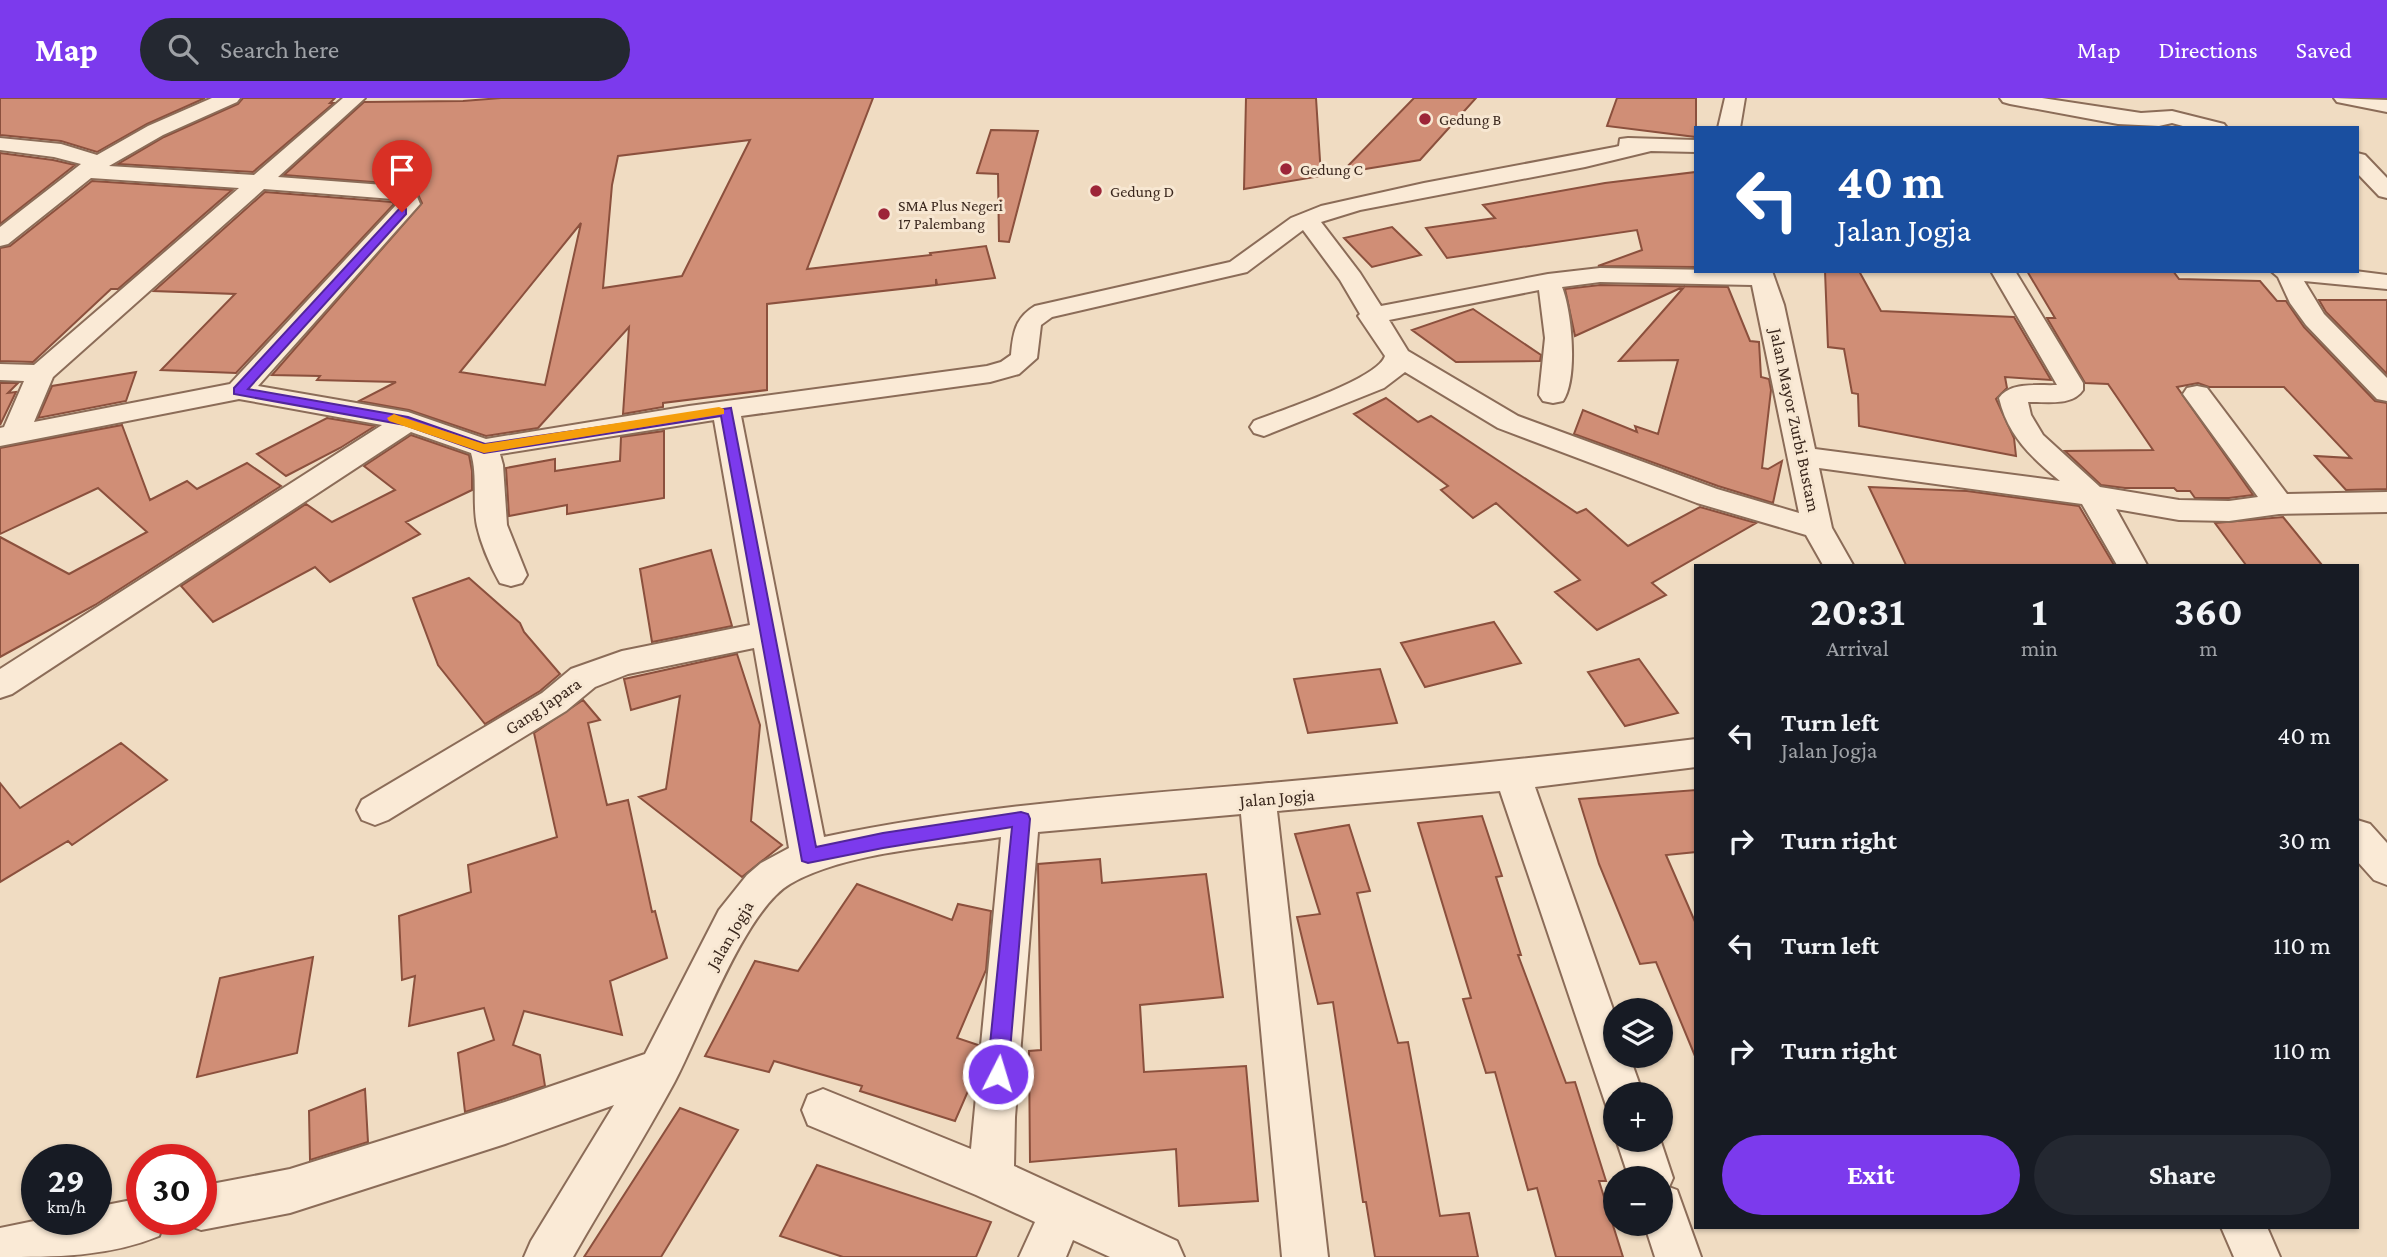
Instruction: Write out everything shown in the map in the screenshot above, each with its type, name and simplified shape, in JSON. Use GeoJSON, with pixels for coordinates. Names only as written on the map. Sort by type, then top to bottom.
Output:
{"type":"FeatureCollection","features":[{"type":"Feature","properties":{"kind":"street"},"geometry":{"type":"LineString","coordinates":[[0,239],[93,166],[179,120],[230,98]]}},
{"type":"Feature","properties":{"kind":"street"},"geometry":{"type":"LineString","coordinates":[[7,436],[41,373],[355,98]]}},
{"type":"Feature","properties":{"kind":"street"},"geometry":{"type":"LineString","coordinates":[[1729,126],[1735,98]]}},
{"type":"Feature","properties":{"kind":"street"},"geometry":{"type":"LineString","coordinates":[[2010,98],[2138,120],[2163,121],[2171,107],[2213,126]]}},
{"type":"Feature","properties":{"kind":"street"},"geometry":{"type":"LineString","coordinates":[[2344,98],[2387,106]]}},
{"type":"Feature","properties":{"kind":"street"},"geometry":{"type":"LineString","coordinates":[[0,144],[61,151],[63,155],[93,166],[397,193],[407,197],[409,204],[239,391]]}},
{"type":"Feature","properties":{"kind":"street"},"geometry":{"type":"LineString","coordinates":[[1589,144],[1694,146]]}},
{"type":"Feature","properties":{"kind":"street"},"geometry":{"type":"LineString","coordinates":[[7,436],[239,391],[408,421],[484,448],[990,374],[1010,368],[1024,358],[1026,327],[1033,317],[1044,311],[1238,267],[1307,219],[1347,206],[1443,185],[1576,164],[1650,145]]}},
{"type":"Feature","properties":{"kind":"street"},"geometry":{"type":"LineString","coordinates":[[2359,159],[2387,162]]}},
{"type":"Feature","properties":{"kind":"street"},"geometry":{"type":"LineString","coordinates":[[2359,161],[2387,191]]}},
{"type":"Feature","properties":{"kind":"street"},"geometry":{"type":"LineString","coordinates":[[1307,219],[1351,278],[1371,316],[1398,356],[1508,422],[1707,496],[1817,528]]}},
{"type":"Feature","properties":{"kind":"street"},"geometry":{"type":"LineString","coordinates":[[2004,273],[2070,383],[2070,390],[2064,393],[2028,392],[2013,398],[2017,416],[2029,438],[2090,495],[2131,564]]}},
{"type":"Feature","properties":{"kind":"street"},"geometry":{"type":"LineString","coordinates":[[2289,273],[2294,292],[2312,317],[2387,393]]}},
{"type":"Feature","properties":{"kind":"street"},"geometry":{"type":"LineString","coordinates":[[2299,273],[2387,282]]}},
{"type":"Feature","properties":{"kind":"street"},"geometry":{"type":"LineString","coordinates":[[1371,316],[1548,281],[1640,274],[1760,275]]}},
{"type":"Feature","properties":{"kind":"street","name":"Jalan Mayor Zurbi Bustam"},"geometry":{"type":"LineString","coordinates":[[1760,275],[1771,305],[1817,528],[1837,564]]}},
{"type":"Feature","properties":{"kind":"street"},"geometry":{"type":"LineString","coordinates":[[1548,281],[1553,291],[1556,316],[1557,363],[1553,395]]}},
{"type":"Feature","properties":{"kind":"street"},"geometry":{"type":"LineString","coordinates":[[1264,428],[1376,382],[1395,368],[1398,356]]}},
{"type":"Feature","properties":{"kind":"street"},"geometry":{"type":"LineString","coordinates":[[0,372],[41,373]]}},
{"type":"Feature","properties":{"kind":"street"},"geometry":{"type":"LineString","coordinates":[[2197,394],[2279,504]]}},
{"type":"Feature","properties":{"kind":"street"},"geometry":{"type":"LineString","coordinates":[[726,411],[808,856]]}},
{"type":"Feature","properties":{"kind":"street"},"geometry":{"type":"LineString","coordinates":[[0,685],[408,421]]}},
{"type":"Feature","properties":{"kind":"street"},"geometry":{"type":"LineString","coordinates":[[484,448],[489,465],[492,525],[511,575]]}},
{"type":"Feature","properties":{"kind":"street"},"geometry":{"type":"LineString","coordinates":[[1804,457],[2090,495],[2179,510],[2230,511],[2279,504],[2387,502]]}},
{"type":"Feature","properties":{"kind":"street","name":"Gang Japara"},"geometry":{"type":"LineString","coordinates":[[375,810],[554,702],[583,678],[622,663],[769,633]]}},
{"type":"Feature","properties":{"kind":"street","name":"Jalan Jogja"},"geometry":{"type":"LineString","coordinates":[[547,1257],[659,1069],[733,922],[774,874],[808,856],[883,840],[1021,819],[1513,776],[1694,753]]}},
{"type":"Feature","properties":{"kind":"street"},"geometry":{"type":"LineString","coordinates":[[1513,776],[1618,1082]]}},
{"type":"Feature","properties":{"kind":"street"},"geometry":{"type":"LineString","coordinates":[[1258,800],[1305,1257]]}},
{"type":"Feature","properties":{"kind":"street"},"geometry":{"type":"LineString","coordinates":[[992,1179],[994,1117],[1021,819]]}},
{"type":"Feature","properties":{"kind":"street"},"geometry":{"type":"LineString","coordinates":[[2359,834],[2387,835]]}},
{"type":"Feature","properties":{"kind":"street"},"geometry":{"type":"LineString","coordinates":[[2359,836],[2387,869]]}},
{"type":"Feature","properties":{"kind":"street"},"geometry":{"type":"LineString","coordinates":[[217,1205],[290,1191],[505,1123],[659,1069]]}},
{"type":"Feature","properties":{"kind":"street"},"geometry":{"type":"LineString","coordinates":[[824,1110],[992,1179],[1161,1257]]}},
{"type":"Feature","properties":{"kind":"street"},"geometry":{"type":"LineString","coordinates":[[1042,1257],[1063,1212]]}},
{"type":"Feature","properties":{"kind":"street"},"geometry":{"type":"LineString","coordinates":[[0,1251],[97,1243],[126,1228]]}},
{"type":"Feature","properties":{"kind":"street"},"geometry":{"type":"LineString","coordinates":[[2245,1229],[2258,1257]]}},
{"type":"Feature","properties":{"kind":"street"},"geometry":{"type":"LineString","coordinates":[[1671,1236],[1678,1257]]}},
{"type":"Feature","properties":{"kind":"building"},"geometry":{"type":"Polygon","coordinates":[[[0,98],[205,98],[147,124],[97,152],[61,141],[0,135],[0,98]]]}},
{"type":"Feature","properties":{"kind":"building"},"geometry":{"type":"Polygon","coordinates":[[[243,98],[335,98],[330,103],[334,103],[253,172],[118,164],[164,137],[238,104],[243,98]]]}},
{"type":"Feature","properties":{"kind":"building"},"geometry":{"type":"Polygon","coordinates":[[[501,98],[873,98],[807,269],[986,246],[995,278],[937,285],[936,279],[936,285],[767,304],[767,390],[663,403],[663,407],[623,414],[629,327],[538,428],[486,436],[409,410],[359,401],[396,382],[317,380],[320,376],[272,375],[422,203],[416,190],[398,184],[284,175],[364,102],[501,98]],[[750,140],[618,156],[612,185],[603,288],[682,276],[750,140]],[[581,223],[492,333],[460,372],[545,385],[581,223]]]}},
{"type":"Feature","properties":{"kind":"building"},"geometry":{"type":"Polygon","coordinates":[[[1246,98],[1316,98],[1321,176],[1244,189],[1246,98]]]}},
{"type":"Feature","properties":{"kind":"building","name":"Gedung B"},"geometry":{"type":"Polygon","coordinates":[[[1414,98],[1476,98],[1420,160],[1341,173],[1414,98]]]}},
{"type":"Feature","properties":{"kind":"building"},"geometry":{"type":"Polygon","coordinates":[[[1617,98],[1696,98],[1694,137],[1607,126],[1617,98]]]}},
{"type":"Feature","properties":{"kind":"building"},"geometry":{"type":"Polygon","coordinates":[[[991,130],[1038,131],[1009,242],[999,241],[998,174],[977,173],[991,130]]]}},
{"type":"Feature","properties":{"kind":"building"},"geometry":{"type":"Polygon","coordinates":[[[0,153],[53,160],[75,165],[0,224],[0,153]]]}},
{"type":"Feature","properties":{"kind":"building"},"geometry":{"type":"Polygon","coordinates":[[[1694,172],[1694,267],[1598,266],[1642,250],[1637,230],[1447,258],[1426,228],[1495,218],[1483,205],[1605,183],[1694,172]]]}},
{"type":"Feature","properties":{"kind":"building"},"geometry":{"type":"Polygon","coordinates":[[[92,181],[232,190],[118,289],[111,289],[33,362],[0,361],[0,248],[10,246],[92,181]]]}},
{"type":"Feature","properties":{"kind":"building"},"geometry":{"type":"Polygon","coordinates":[[[265,192],[394,204],[236,373],[161,370],[235,294],[154,291],[265,192]]]}},
{"type":"Feature","properties":{"kind":"building"},"geometry":{"type":"Polygon","coordinates":[[[1392,227],[1421,255],[1372,267],[1344,238],[1392,227]]]}},
{"type":"Feature","properties":{"kind":"building"},"geometry":{"type":"Polygon","coordinates":[[[1825,273],[1860,273],[1881,311],[2014,317],[2051,380],[2005,377],[2007,388],[1996,399],[2014,438],[2016,456],[1859,426],[1858,394],[1852,393],[1844,349],[1828,347],[1825,273]]]}},
{"type":"Feature","properties":{"kind":"building"},"geometry":{"type":"Polygon","coordinates":[[[2028,273],[2174,273],[2179,279],[2260,281],[2277,301],[2286,301],[2304,327],[2375,401],[2387,403],[2387,489],[2346,490],[2315,456],[2351,458],[2284,387],[2209,387],[2198,383],[2177,387],[2253,495],[2195,498],[2190,491],[2177,491],[2174,488],[2101,485],[2065,451],[2153,450],[2108,384],[2085,383],[2047,318],[2055,318],[2028,273]]]}},
{"type":"Feature","properties":{"kind":"building"},"geometry":{"type":"Polygon","coordinates":[[[1600,285],[1684,286],[1575,336],[1565,289],[1600,285]]]}},
{"type":"Feature","properties":{"kind":"building"},"geometry":{"type":"Polygon","coordinates":[[[1685,286],[1728,287],[1750,341],[1759,342],[1761,377],[1769,379],[1771,390],[1762,468],[1768,469],[1782,461],[1773,503],[1574,434],[1583,410],[1637,432],[1635,426],[1658,434],[1678,360],[1619,361],[1685,286]]]}},
{"type":"Feature","properties":{"kind":"building"},"geometry":{"type":"Polygon","coordinates":[[[2319,300],[2387,300],[2387,374],[2326,312],[2319,300]]]}},
{"type":"Feature","properties":{"kind":"building"},"geometry":{"type":"Polygon","coordinates":[[[1473,309],[1541,355],[1540,361],[1456,362],[1412,330],[1473,309]]]}},
{"type":"Feature","properties":{"kind":"building"},"geometry":{"type":"Polygon","coordinates":[[[136,372],[126,401],[38,418],[52,386],[136,372]]]}},
{"type":"Feature","properties":{"kind":"building"},"geometry":{"type":"Polygon","coordinates":[[[0,383],[18,383],[8,393],[16,392],[0,425],[0,383]]]}},
{"type":"Feature","properties":{"kind":"building"},"geometry":{"type":"Polygon","coordinates":[[[1386,398],[1418,422],[1431,416],[1577,513],[1586,509],[1628,546],[1700,507],[1756,523],[1652,583],[1666,595],[1597,630],[1555,592],[1580,580],[1496,503],[1473,518],[1441,490],[1448,486],[1354,414],[1386,398]]]}},
{"type":"Feature","properties":{"kind":"building"},"geometry":{"type":"Polygon","coordinates":[[[327,418],[375,426],[286,476],[257,454],[327,418]]]}},
{"type":"Feature","properties":{"kind":"building"},"geometry":{"type":"Polygon","coordinates":[[[122,425],[150,500],[187,481],[197,489],[247,463],[281,486],[95,605],[0,657],[0,537],[69,574],[147,532],[98,488],[0,534],[0,448],[122,425]]]}},
{"type":"Feature","properties":{"kind":"building"},"geometry":{"type":"Polygon","coordinates":[[[664,431],[664,498],[567,514],[567,505],[509,516],[506,468],[555,459],[555,471],[620,461],[621,437],[664,431]]]}},
{"type":"Feature","properties":{"kind":"building"},"geometry":{"type":"Polygon","coordinates":[[[411,435],[469,455],[472,471],[472,490],[406,522],[420,534],[330,582],[315,567],[213,622],[181,586],[306,504],[332,522],[395,490],[364,466],[411,435]]]}},
{"type":"Feature","properties":{"kind":"building"},"geometry":{"type":"Polygon","coordinates":[[[1869,487],[1967,491],[2079,506],[2113,564],[1906,564],[1869,487]]]}},
{"type":"Feature","properties":{"kind":"building"},"geometry":{"type":"Polygon","coordinates":[[[2283,517],[2321,564],[2245,564],[2215,523],[2283,517]]]}},
{"type":"Feature","properties":{"kind":"building"},"geometry":{"type":"Polygon","coordinates":[[[711,550],[732,626],[652,642],[640,569],[711,550]]]}},
{"type":"Feature","properties":{"kind":"building"},"geometry":{"type":"Polygon","coordinates":[[[469,578],[520,623],[524,632],[560,674],[540,691],[485,724],[438,665],[413,598],[469,578]]]}},
{"type":"Feature","properties":{"kind":"building"},"geometry":{"type":"Polygon","coordinates":[[[1494,622],[1521,663],[1425,687],[1401,643],[1494,622]]]}},
{"type":"Feature","properties":{"kind":"building"},"geometry":{"type":"Polygon","coordinates":[[[737,654],[760,725],[751,821],[782,845],[742,877],[639,797],[666,789],[680,696],[631,710],[624,679],[737,654]]]}},
{"type":"Feature","properties":{"kind":"building"},"geometry":{"type":"Polygon","coordinates":[[[1639,659],[1678,713],[1625,726],[1588,672],[1639,659]]]}},
{"type":"Feature","properties":{"kind":"building"},"geometry":{"type":"Polygon","coordinates":[[[1380,669],[1397,723],[1308,733],[1294,679],[1380,669]]]}},
{"type":"Feature","properties":{"kind":"building"},"geometry":{"type":"Polygon","coordinates":[[[583,700],[600,720],[588,723],[607,805],[628,800],[652,912],[655,911],[667,958],[610,981],[622,1035],[524,1011],[513,1045],[540,1055],[545,1086],[465,1112],[458,1053],[494,1040],[484,1008],[409,1026],[415,976],[402,980],[399,916],[471,892],[468,865],[557,837],[534,733],[583,700]]]}},
{"type":"Feature","properties":{"kind":"building"},"geometry":{"type":"Polygon","coordinates":[[[121,743],[167,780],[72,845],[68,841],[0,882],[0,783],[20,808],[121,743]]]}},
{"type":"Feature","properties":{"kind":"building"},"geometry":{"type":"Polygon","coordinates":[[[1694,790],[1694,852],[1666,855],[1694,919],[1694,1054],[1656,962],[1640,964],[1599,864],[1579,799],[1694,790]]]}},
{"type":"Feature","properties":{"kind":"building"},"geometry":{"type":"Polygon","coordinates":[[[1482,816],[1502,876],[1496,877],[1521,955],[1518,955],[1566,1083],[1575,1082],[1603,1171],[1603,1181],[1599,1181],[1603,1194],[1603,1236],[1616,1236],[1623,1257],[1556,1257],[1537,1188],[1528,1190],[1495,1072],[1486,1073],[1463,999],[1471,998],[1418,823],[1482,816]]]}},
{"type":"Feature","properties":{"kind":"building"},"geometry":{"type":"Polygon","coordinates":[[[1349,825],[1370,891],[1357,893],[1398,1043],[1408,1042],[1440,1216],[1469,1213],[1478,1257],[1375,1257],[1366,1202],[1363,1202],[1333,1002],[1318,1004],[1297,917],[1320,914],[1295,834],[1349,825]]]}},
{"type":"Feature","properties":{"kind":"building"},"geometry":{"type":"Polygon","coordinates":[[[1100,859],[1102,883],[1206,874],[1223,997],[1140,1005],[1144,1072],[1246,1066],[1258,1201],[1179,1206],[1176,1149],[1030,1162],[1029,1051],[1041,1050],[1038,864],[1100,859]]]}},
{"type":"Feature","properties":{"kind":"building"},"geometry":{"type":"Polygon","coordinates":[[[857,884],[952,920],[958,904],[991,911],[986,970],[957,1038],[978,1045],[975,1075],[955,1121],[860,1091],[862,1086],[774,1061],[769,1072],[705,1056],[755,961],[798,971],[857,884]]]}},
{"type":"Feature","properties":{"kind":"building"},"geometry":{"type":"Polygon","coordinates":[[[313,957],[297,1053],[197,1077],[220,978],[313,957]]]}},
{"type":"Feature","properties":{"kind":"building"},"geometry":{"type":"Polygon","coordinates":[[[365,1089],[368,1142],[310,1160],[309,1111],[365,1089]]]}},
{"type":"Feature","properties":{"kind":"building"},"geometry":{"type":"Polygon","coordinates":[[[680,1108],[738,1130],[661,1257],[584,1257],[680,1108]]]}},
{"type":"Feature","properties":{"kind":"building"},"geometry":{"type":"Polygon","coordinates":[[[817,1165],[991,1222],[976,1257],[843,1257],[780,1236],[817,1165]]]}},
{"type":"Feature","properties":{"kind":"slow traffic"},"geometry":{"type":"LineString","coordinates":[[394,418],[484,448],[719,412]]}},
{"type":"Feature","properties":{"kind":"place","name":"Gedung B"},"geometry":{"type":"Point","coordinates":[1425,119]}},
{"type":"Feature","properties":{"kind":"place","name":"Gedung C"},"geometry":{"type":"Point","coordinates":[1286,169]}},
{"type":"Feature","properties":{"kind":"place","name":"Gedung D"},"geometry":{"type":"Point","coordinates":[1096,191]}},
{"type":"Feature","properties":{"kind":"place","name":"SMA Plus Negeri 17 Palembang"},"geometry":{"type":"Point","coordinates":[884,214]}},
{"type":"Feature","properties":{"kind":"route"},"geometry":{"type":"LineString","coordinates":[[402,212],[239,391],[269,394],[408,421],[484,448],[726,411],[808,856],[883,840],[1021,819],[998,1074]]}}]}
